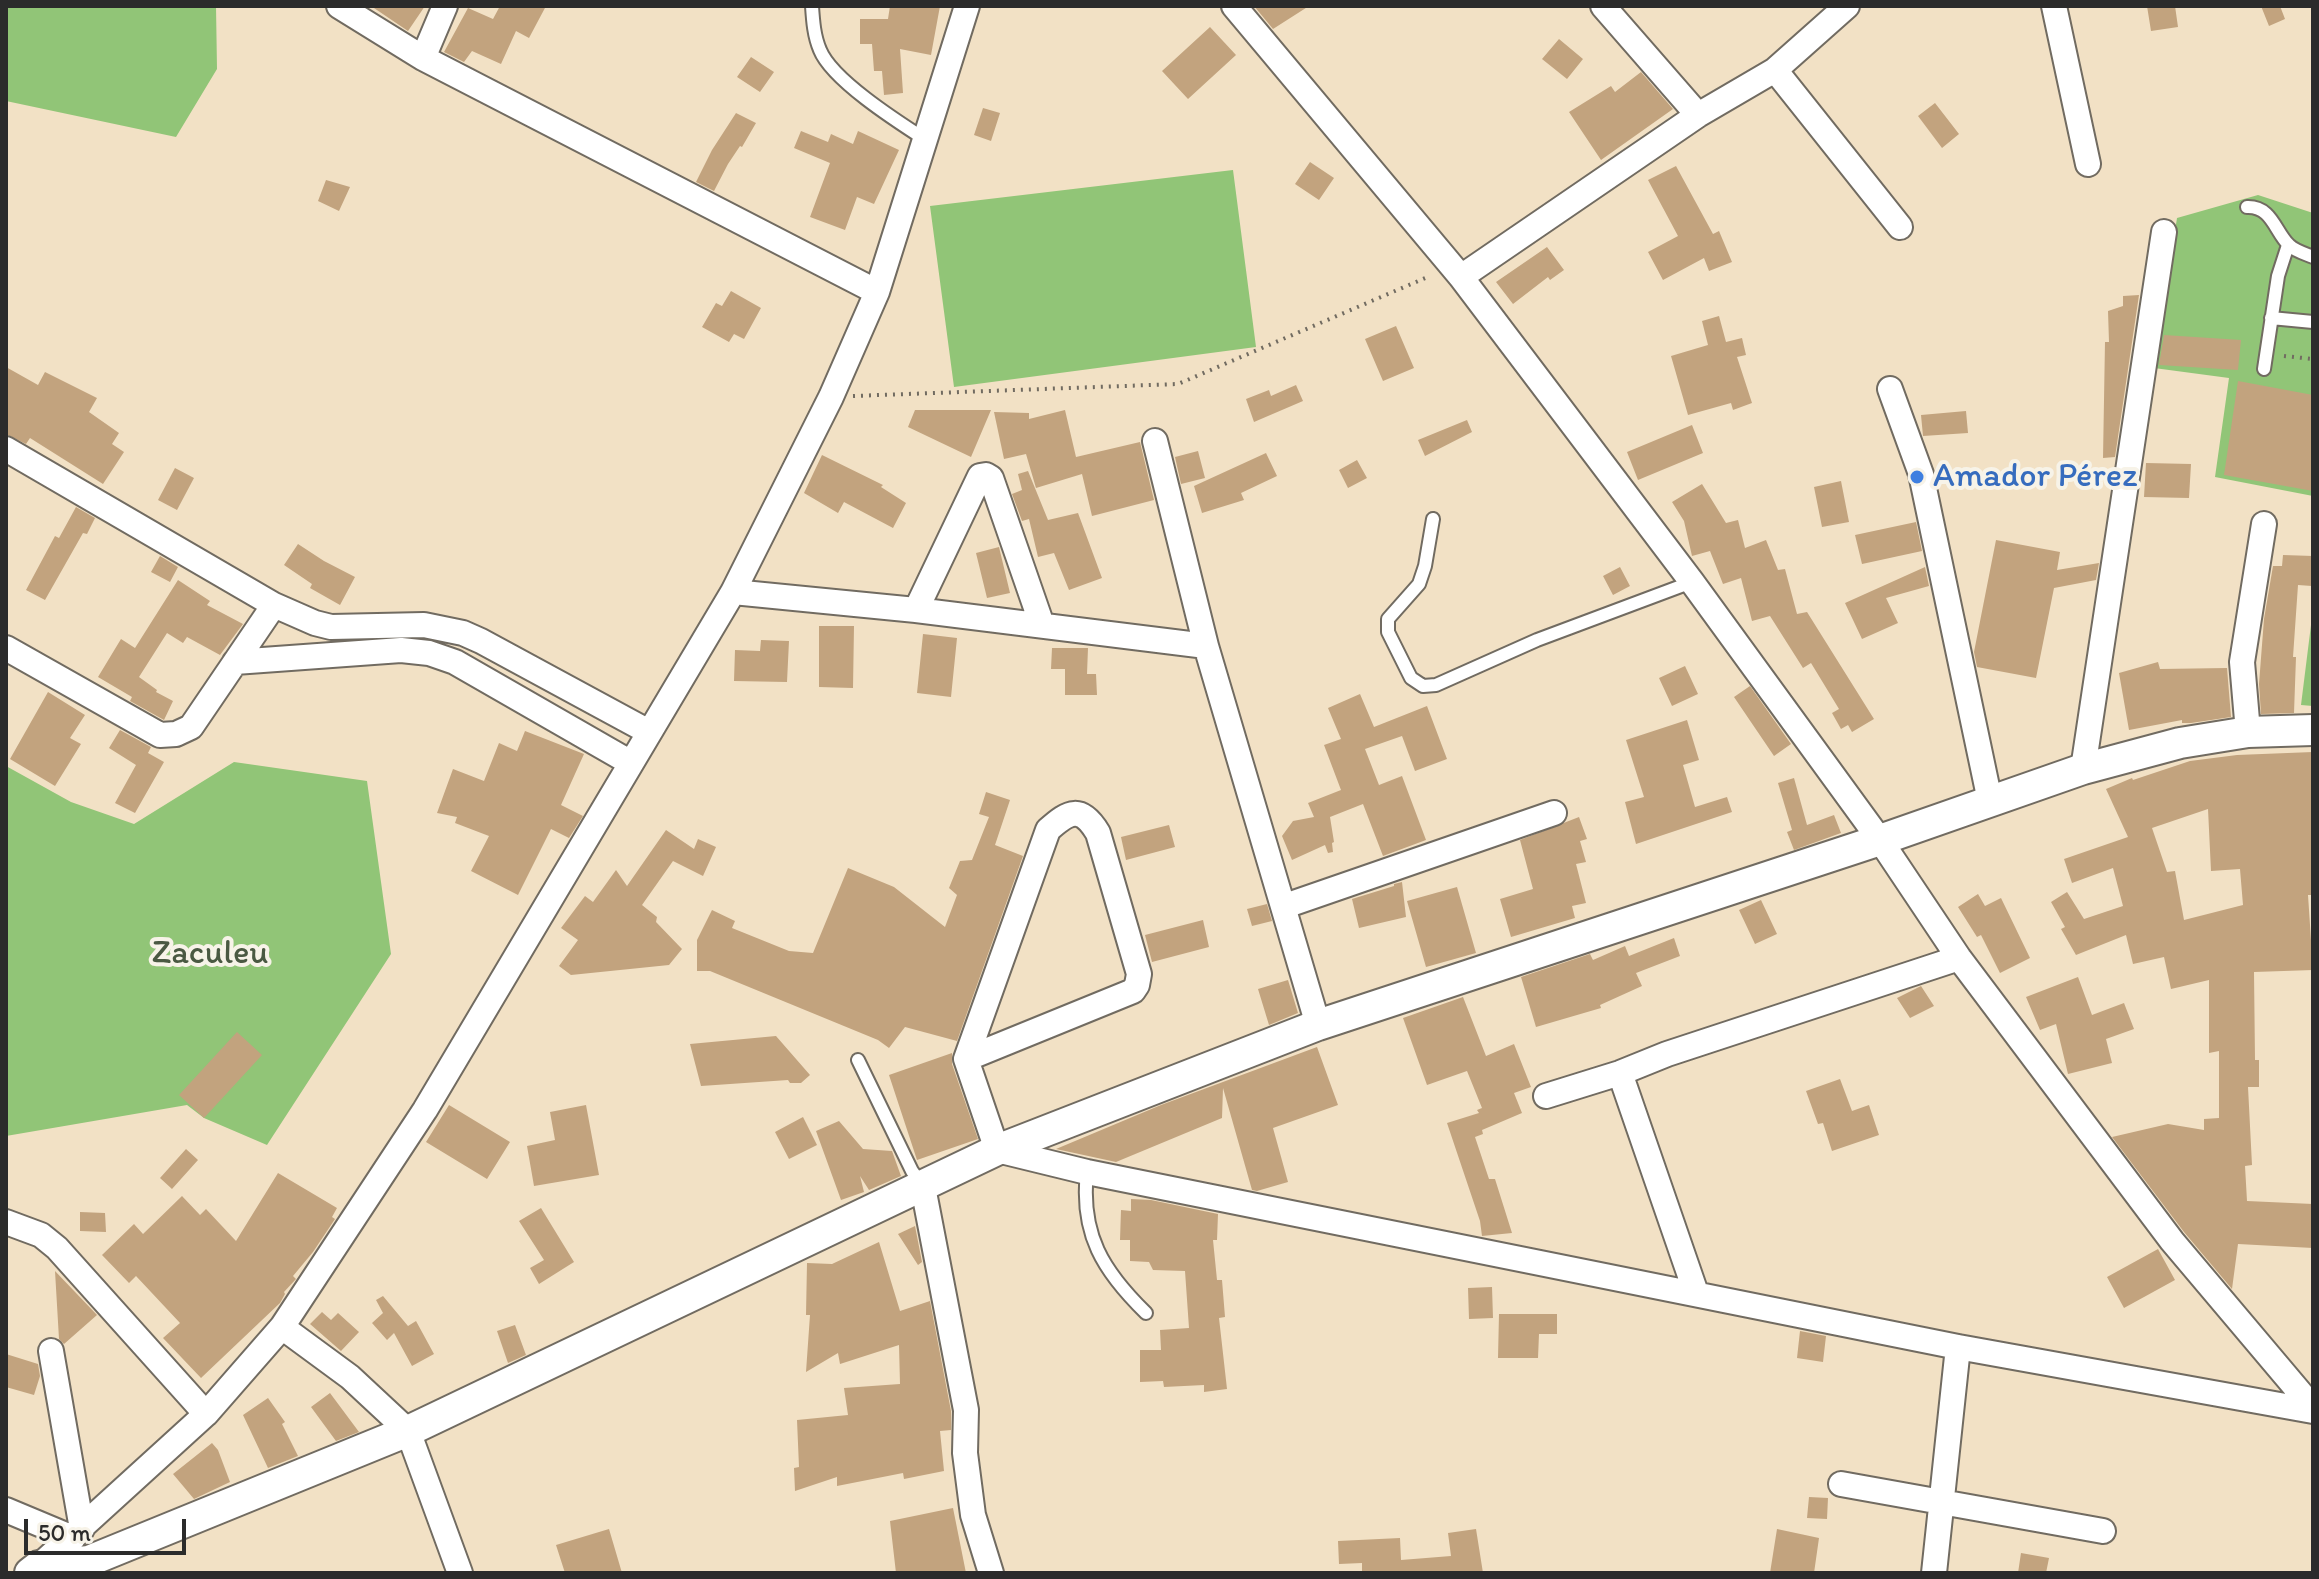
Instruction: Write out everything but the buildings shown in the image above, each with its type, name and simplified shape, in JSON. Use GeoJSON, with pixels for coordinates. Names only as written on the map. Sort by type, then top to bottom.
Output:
{"type":"FeatureCollection","features":[{"type":"Feature","properties":{"kind":"street"},"geometry":{"type":"LineString","coordinates":[[339,6],[423,58],[877,292]]}},
{"type":"Feature","properties":{"kind":"street"},"geometry":{"type":"LineString","coordinates":[[423,58],[445,6]]}},
{"type":"Feature","properties":{"kind":"street"},"geometry":{"type":"LineString","coordinates":[[35,1569],[206,1414],[282,1327],[425,1110],[733,592],[831,397],[877,292],[967,6]]}},
{"type":"Feature","properties":{"kind":"street"},"geometry":{"type":"LineString","coordinates":[[1234,6],[1457,272],[1692,582],[1880,840],[1959,958],[2172,1241],[2313,1410]]}},
{"type":"Feature","properties":{"kind":"street"},"geometry":{"type":"LineString","coordinates":[[1603,6],[1698,115]]}},
{"type":"Feature","properties":{"kind":"street"},"geometry":{"type":"LineString","coordinates":[[1457,272],[1698,115],[1775,70],[1847,6]]}},
{"type":"Feature","properties":{"kind":"street"},"geometry":{"type":"LineString","coordinates":[[2054,6],[2088,164]]}},
{"type":"Feature","properties":{"kind":"street"},"geometry":{"type":"LineString","coordinates":[[1775,70],[1900,227]]}},
{"type":"Feature","properties":{"kind":"street"},"geometry":{"type":"LineString","coordinates":[[2083,769],[2164,232]]}},
{"type":"Feature","properties":{"kind":"street"},"geometry":{"type":"LineString","coordinates":[[1890,389],[1921,474],[1990,801]]}},
{"type":"Feature","properties":{"kind":"street"},"geometry":{"type":"LineString","coordinates":[[1155,441],[1206,646],[1318,1025]]}},
{"type":"Feature","properties":{"kind":"street"},"geometry":{"type":"LineString","coordinates":[[6,449],[274,605],[331,627],[414,625],[463,633],[649,732]]}},
{"type":"Feature","properties":{"kind":"street"},"geometry":{"type":"LineString","coordinates":[[916,610],[980,476],[986,475],[991,478],[1008,522],[1042,625]]}},
{"type":"Feature","properties":{"kind":"street"},"geometry":{"type":"LineString","coordinates":[[2248,732],[2242,662],[2264,524]]}},
{"type":"Feature","properties":{"kind":"street"},"geometry":{"type":"LineString","coordinates":[[733,592],[916,610],[1206,646]]}},
{"type":"Feature","properties":{"kind":"street"},"geometry":{"type":"LineString","coordinates":[[6,648],[160,735],[176,734],[191,727],[274,605]]}},
{"type":"Feature","properties":{"kind":"street"},"geometry":{"type":"LineString","coordinates":[[235,662],[401,650],[429,653],[455,662],[631,763]]}},
{"type":"Feature","properties":{"kind":"street"},"geometry":{"type":"LineString","coordinates":[[35,1569],[89,1561],[408,1431],[997,1150],[1318,1025],[1880,840],[2083,769],[2158,747],[2248,732],[2313,730]]}},
{"type":"Feature","properties":{"kind":"street"},"geometry":{"type":"LineString","coordinates":[[1285,906],[1554,813]]}},
{"type":"Feature","properties":{"kind":"street"},"geometry":{"type":"LineString","coordinates":[[966,1059],[1133,991],[1137,985],[1139,974],[1098,833],[1090,819],[1081,814],[1064,816],[1048,830],[966,1059],[997,1150]]}},
{"type":"Feature","properties":{"kind":"street"},"geometry":{"type":"LineString","coordinates":[[1546,1096],[1959,958]]}},
{"type":"Feature","properties":{"kind":"street"},"geometry":{"type":"LineString","coordinates":[[1620,1073],[1696,1293]]}},
{"type":"Feature","properties":{"kind":"street"},"geometry":{"type":"LineString","coordinates":[[997,1150],[1087,1172],[1958,1347],[2313,1410]]}},
{"type":"Feature","properties":{"kind":"street"},"geometry":{"type":"LineString","coordinates":[[923,1187],[966,1410],[965,1453],[973,1515],[991,1573]]}},
{"type":"Feature","properties":{"kind":"street"},"geometry":{"type":"LineString","coordinates":[[6,1222],[41,1235],[57,1248],[206,1414]]}},
{"type":"Feature","properties":{"kind":"street"},"geometry":{"type":"LineString","coordinates":[[282,1327],[350,1377],[408,1431],[460,1573]]}},
{"type":"Feature","properties":{"kind":"street"},"geometry":{"type":"LineString","coordinates":[[1934,1573],[1958,1347]]}},
{"type":"Feature","properties":{"kind":"street"},"geometry":{"type":"LineString","coordinates":[[51,1351],[77,1533]]}},
{"type":"Feature","properties":{"kind":"street"},"geometry":{"type":"LineString","coordinates":[[1841,1484],[2103,1531]]}},
{"type":"Feature","properties":{"kind":"street"},"geometry":{"type":"LineString","coordinates":[[6,1510],[77,1533]]}},
{"type":"Feature","properties":{"kind":"lane"},"geometry":{"type":"LineString","coordinates":[[812,6],[814,32],[821,53],[835,71],[926,140]]}},
{"type":"Feature","properties":{"kind":"lane"},"geometry":{"type":"LineString","coordinates":[[2247,207],[2255,206],[2266,214],[2282,232],[2288,245],[2313,257]]}},
{"type":"Feature","properties":{"kind":"lane"},"geometry":{"type":"LineString","coordinates":[[2264,369],[2278,276],[2288,245]]}},
{"type":"Feature","properties":{"kind":"lane"},"geometry":{"type":"LineString","coordinates":[[2271,318],[2313,322]]}},
{"type":"Feature","properties":{"kind":"lane"},"geometry":{"type":"LineString","coordinates":[[1433,519],[1419,584],[1388,619],[1388,632],[1411,678],[1423,686],[1436,685],[1537,640],[1692,582]]}},
{"type":"Feature","properties":{"kind":"lane"},"geometry":{"type":"LineString","coordinates":[[858,1060],[912,1171],[923,1187]]}},
{"type":"Feature","properties":{"kind":"lane"},"geometry":{"type":"LineString","coordinates":[[1087,1172],[1084,1199],[1091,1234],[1118,1285],[1146,1313]]}},
{"type":"Feature","properties":{"kind":"path"},"geometry":{"type":"LineString","coordinates":[[831,397],[1178,384],[1457,272]]}},
{"type":"Feature","properties":{"kind":"path"},"geometry":{"type":"LineString","coordinates":[[2266,354],[2313,359]]}},
{"type":"Feature","properties":{"kind":"green space"},"geometry":{"type":"Polygon","coordinates":[[[6,6],[216,6],[217,69],[176,137],[6,101],[6,6]]]}},
{"type":"Feature","properties":{"kind":"green space"},"geometry":{"type":"Polygon","coordinates":[[[1233,170],[1256,347],[954,387],[930,206],[1233,170]]]}},
{"type":"Feature","properties":{"kind":"green space"},"geometry":{"type":"Polygon","coordinates":[[[2258,195],[2313,213],[2313,496],[2215,477],[2229,378],[2154,368],[2177,218],[2258,195]]]}},
{"type":"Feature","properties":{"kind":"green space"},"geometry":{"type":"Polygon","coordinates":[[[2313,609],[2313,706],[2301,705],[2313,609]]]}},
{"type":"Feature","properties":{"kind":"green space","name":"Zaculeu"},"geometry":{"type":"Polygon","coordinates":[[[234,762],[367,781],[391,954],[267,1145],[204,1118],[187,1105],[6,1136],[6,766],[71,802],[134,824],[234,762]]]}},
{"type":"Feature","properties":{"kind":"place","name":"Amador Pérez"},"geometry":{"type":"Point","coordinates":[1917,477]}}]}
